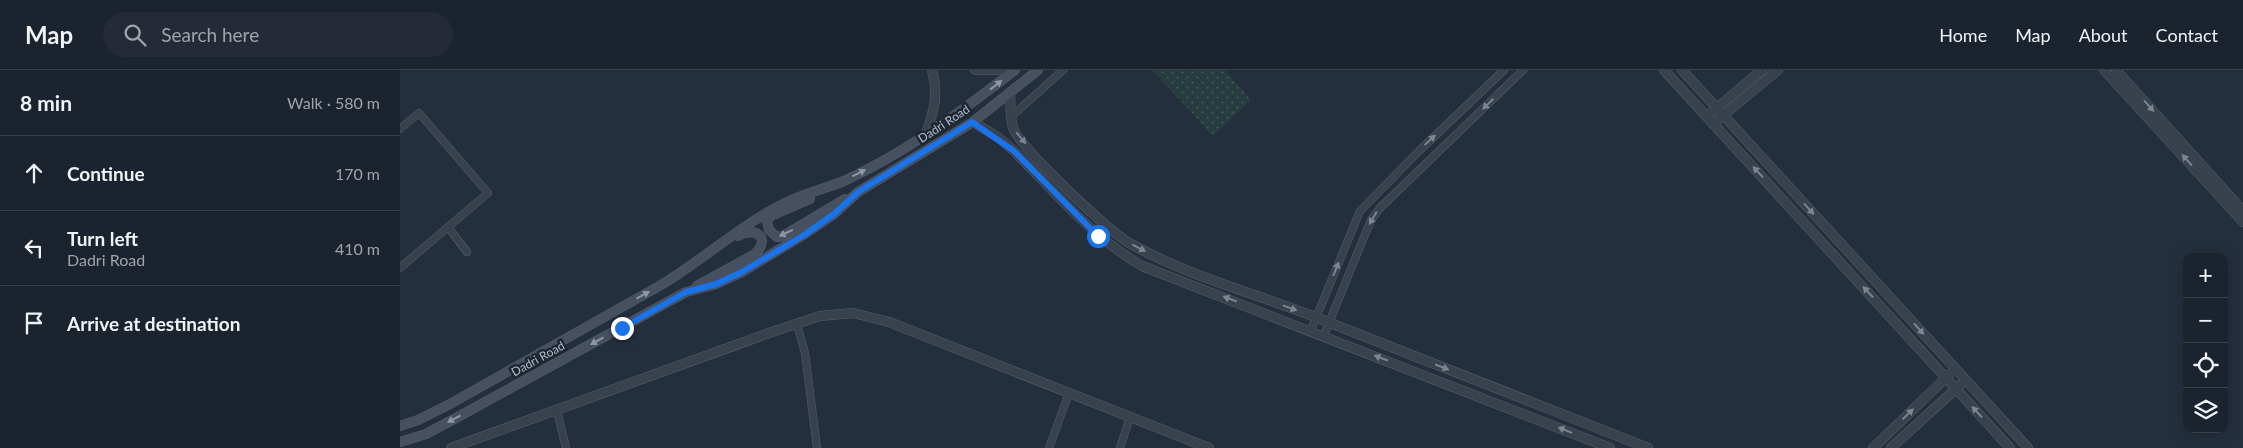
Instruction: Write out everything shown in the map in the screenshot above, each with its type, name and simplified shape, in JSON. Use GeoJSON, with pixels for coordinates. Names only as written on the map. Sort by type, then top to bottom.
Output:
{"type":"FeatureCollection","features":[{"type":"Feature","properties":{"kind":"main road","name":"Dadri Road"},"geometry":{"type":"LineString","coordinates":[[1015,70],[926,134],[812,198],[771,216],[768,221],[769,230],[777,237],[783,236],[858,192],[972,122],[1038,70]]}},
{"type":"Feature","properties":{"kind":"main road","name":"Dadri Road"},"geometry":{"type":"LineString","coordinates":[[683,272],[706,252],[754,220],[784,203],[843,181]]}},
{"type":"Feature","properties":{"kind":"main road","name":"Dadri Road"},"geometry":{"type":"LineString","coordinates":[[686,292],[716,284],[742,272],[804,235],[834,214],[858,192]]}},
{"type":"Feature","properties":{"kind":"main road","name":"Dadri Road"},"geometry":{"type":"LineString","coordinates":[[400,426],[418,420],[450,404],[683,272],[747,231],[754,231],[760,235],[762,242],[755,254],[426,434],[400,442]]}},
{"type":"Feature","properties":{"kind":"street"},"geometry":{"type":"LineString","coordinates":[[926,134],[937,90],[932,70]]}},
{"type":"Feature","properties":{"kind":"street"},"geometry":{"type":"LineString","coordinates":[[975,70],[1003,70]]}},
{"type":"Feature","properties":{"kind":"street"},"geometry":{"type":"LineString","coordinates":[[1011,116],[1063,70]]}},
{"type":"Feature","properties":{"kind":"street"},"geometry":{"type":"LineString","coordinates":[[1311,330],[1360,211],[1419,151],[1504,70]]}},
{"type":"Feature","properties":{"kind":"street"},"geometry":{"type":"LineString","coordinates":[[1324,335],[1371,220],[1380,208],[1524,70]]}},
{"type":"Feature","properties":{"kind":"street"},"geometry":{"type":"LineString","coordinates":[[1664,70],[2010,448]]}},
{"type":"Feature","properties":{"kind":"street"},"geometry":{"type":"LineString","coordinates":[[1682,70],[2028,448]]}},
{"type":"Feature","properties":{"kind":"street"},"geometry":{"type":"LineString","coordinates":[[1710,120],[1762,70]]}},
{"type":"Feature","properties":{"kind":"street"},"geometry":{"type":"LineString","coordinates":[[1720,111],[1778,70]]}},
{"type":"Feature","properties":{"kind":"street"},"geometry":{"type":"LineString","coordinates":[[2104,70],[2243,222]]}},
{"type":"Feature","properties":{"kind":"street"},"geometry":{"type":"LineString","coordinates":[[2116,70],[2243,211]]}},
{"type":"Feature","properties":{"kind":"street"},"geometry":{"type":"LineString","coordinates":[[1010,92],[1011,116],[1015,131],[1040,162],[1108,228],[1129,243],[1188,270],[1648,448]]}},
{"type":"Feature","properties":{"kind":"street"},"geometry":{"type":"LineString","coordinates":[[400,129],[420,113],[488,193],[400,268]]}},
{"type":"Feature","properties":{"kind":"street"},"geometry":{"type":"LineString","coordinates":[[972,122],[1014,151],[1098,236],[1119,253],[1142,266],[1324,335],[1610,448]]}},
{"type":"Feature","properties":{"kind":"street"},"geometry":{"type":"LineString","coordinates":[[448,227],[467,252]]}},
{"type":"Feature","properties":{"kind":"street"},"geometry":{"type":"LineString","coordinates":[[451,448],[769,333],[820,316],[852,313],[888,322],[1209,448]]}},
{"type":"Feature","properties":{"kind":"street"},"geometry":{"type":"LineString","coordinates":[[797,325],[805,353],[817,448]]}},
{"type":"Feature","properties":{"kind":"street"},"geometry":{"type":"LineString","coordinates":[[1873,448],[1955,369]]}},
{"type":"Feature","properties":{"kind":"street"},"geometry":{"type":"LineString","coordinates":[[1891,448],[1966,380]]}},
{"type":"Feature","properties":{"kind":"street"},"geometry":{"type":"LineString","coordinates":[[1052,447],[1069,393]]}},
{"type":"Feature","properties":{"kind":"street"},"geometry":{"type":"LineString","coordinates":[[557,411],[566,448]]}},
{"type":"Feature","properties":{"kind":"street"},"geometry":{"type":"LineString","coordinates":[[1120,448],[1130,417]]}},
{"type":"Feature","properties":{"kind":"green space"},"geometry":{"type":"Polygon","coordinates":[[[1152,70],[1225,70],[1251,100],[1213,136],[1152,70]]]}},
{"type":"Feature","properties":{"kind":"route"},"geometry":{"type":"LineString","coordinates":[[622,328],[686,292],[716,284],[742,272],[804,235],[834,214],[858,192],[972,122],[999,138],[1014,151],[1098,236]]}}]}
